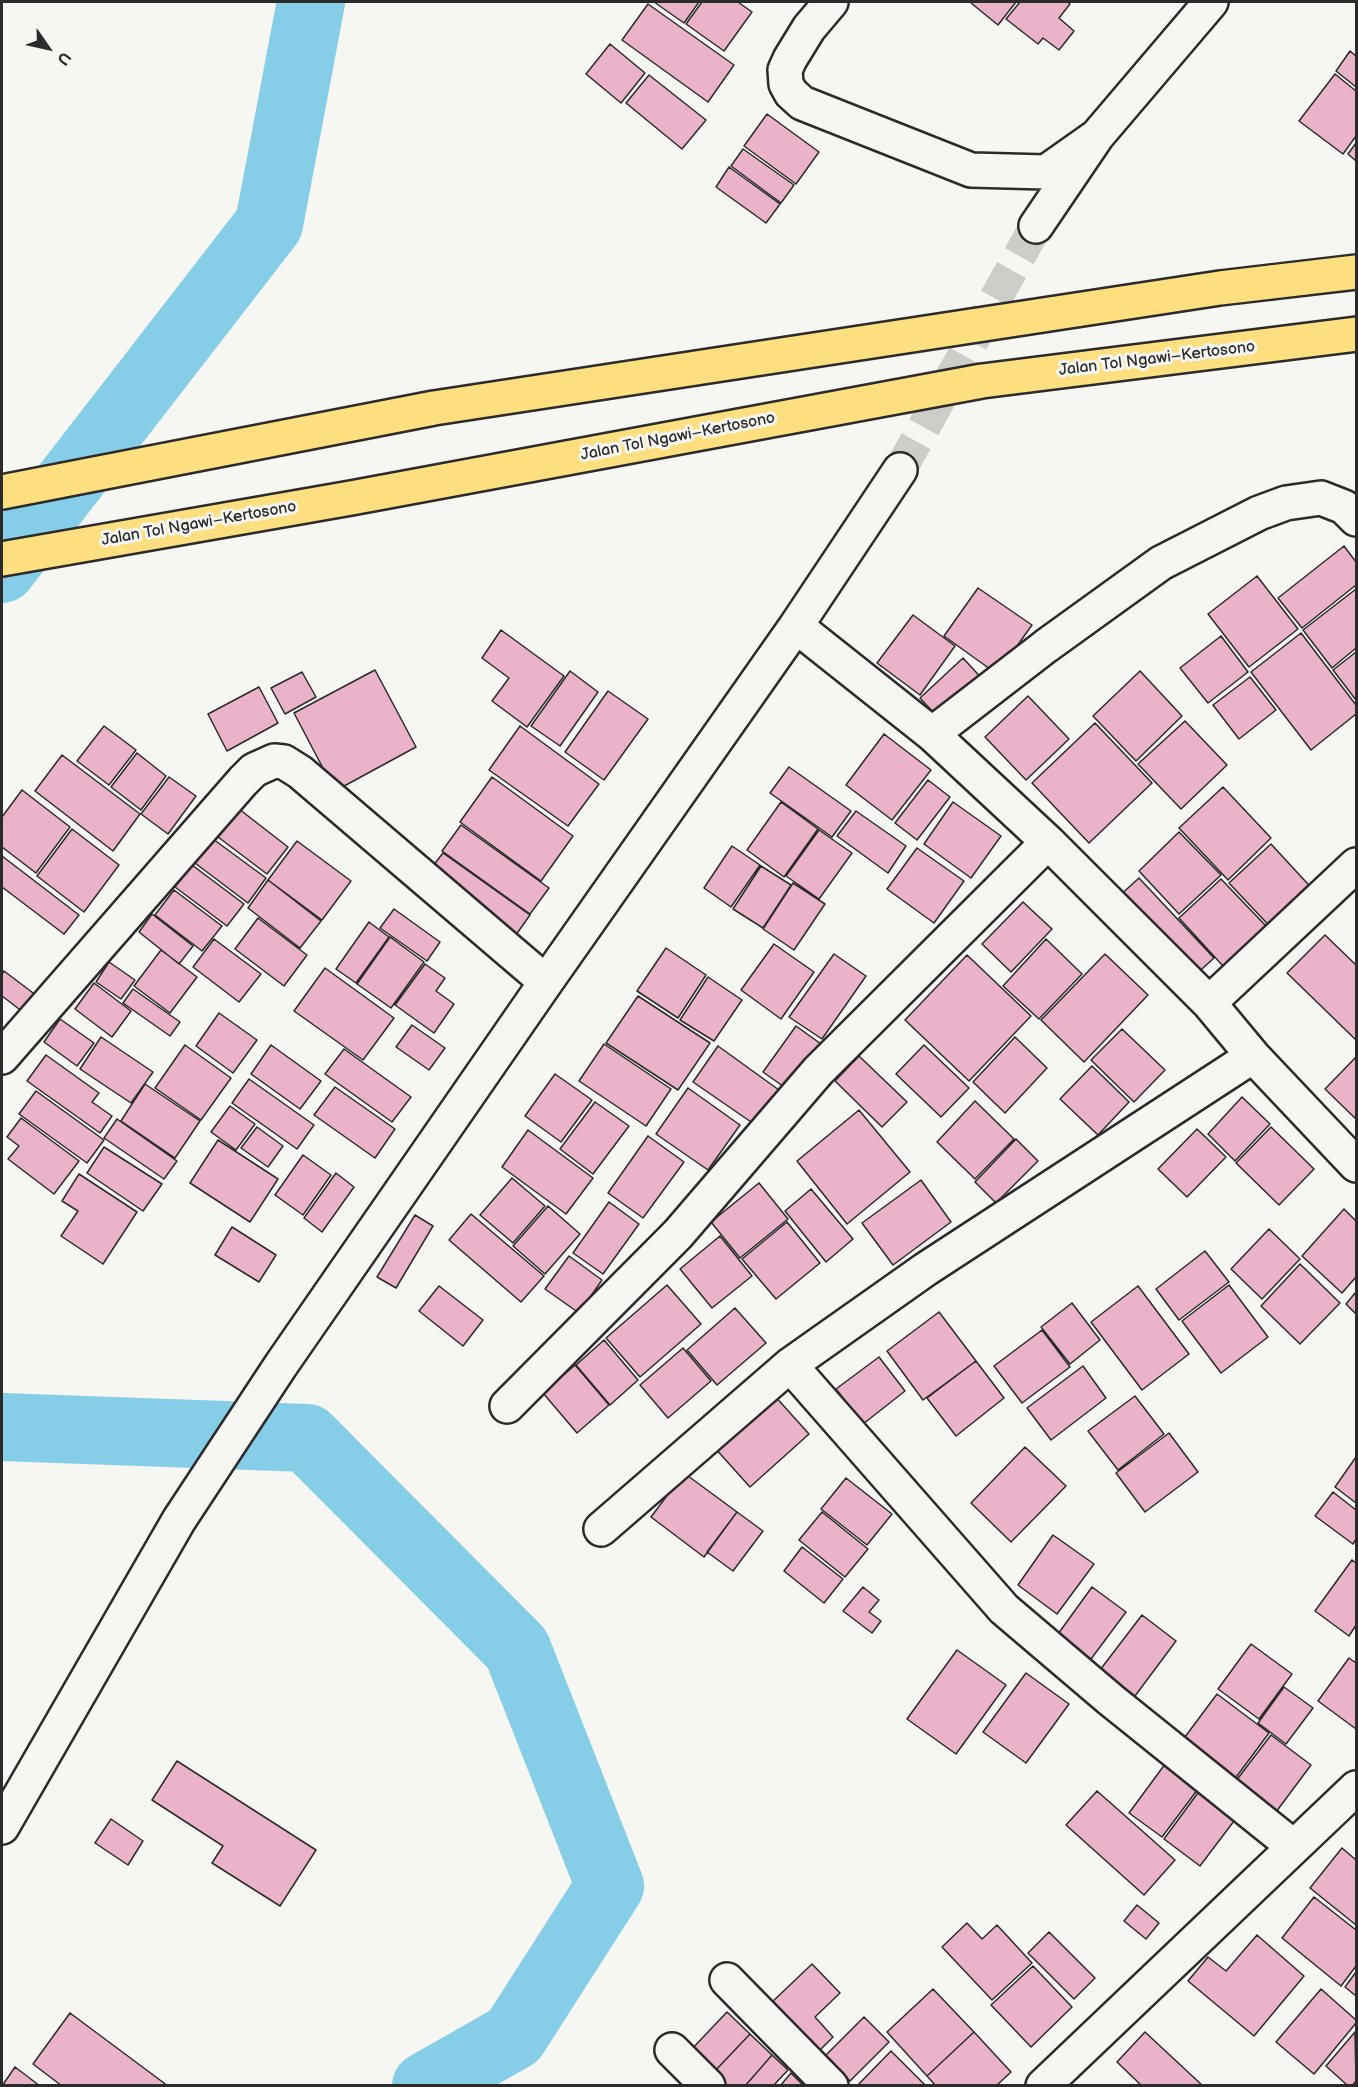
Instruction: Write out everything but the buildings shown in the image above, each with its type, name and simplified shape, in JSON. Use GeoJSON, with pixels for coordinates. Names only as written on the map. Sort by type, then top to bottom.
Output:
{"type":"FeatureCollection","features":[{"type":"Feature","properties":{"kind":"highway"},"geometry":{"type":"LineString","coordinates":[[2,492],[434,408],[1220,288],[1356,272]]}},
{"type":"Feature","properties":{"kind":"highway","name":"Jalan Tol Ngawi–Kertosono"},"geometry":{"type":"LineString","coordinates":[[2,560],[982,381],[1356,334]]}},
{"type":"Feature","properties":{"kind":"street"},"geometry":{"type":"LineString","coordinates":[[831,2],[809,28],[785,70],[786,84],[791,93],[802,103],[971,170],[1046,172],[1097,136]]}},
{"type":"Feature","properties":{"kind":"street"},"geometry":{"type":"LineString","coordinates":[[1036,226],[1097,136],[1211,2]]}},
{"type":"Feature","properties":{"kind":"street"},"geometry":{"type":"LineString","coordinates":[[2,1827],[179,1520],[281,1365],[796,626],[900,470]]}},
{"type":"Feature","properties":{"kind":"street"},"geometry":{"type":"LineString","coordinates":[[932,734],[1046,646],[1161,563],[1259,513],[1286,503],[1321,498],[1344,507],[1356,519]]}},
{"type":"Feature","properties":{"kind":"street"},"geometry":{"type":"LineString","coordinates":[[796,626],[932,734],[1048,842],[1209,1003],[1253,1056],[1354,1157]]}},
{"type":"Feature","properties":{"kind":"street"},"geometry":{"type":"LineString","coordinates":[[2,1057],[243,781],[254,770],[274,761],[284,762],[300,772],[546,982]]}},
{"type":"Feature","properties":{"kind":"street"},"geometry":{"type":"LineString","coordinates":[[507,1406],[678,1234],[818,1071],[1048,842]]}},
{"type":"Feature","properties":{"kind":"street"},"geometry":{"type":"LineString","coordinates":[[1209,1003],[1356,865]]}},
{"type":"Feature","properties":{"kind":"street"},"geometry":{"type":"LineString","coordinates":[[601,1529],[790,1365],[926,1269],[1253,1056]]}},
{"type":"Feature","properties":{"kind":"street"},"geometry":{"type":"LineString","coordinates":[[790,1365],[1004,1609],[1111,1700],[1293,1847]]}},
{"type":"Feature","properties":{"kind":"street"},"geometry":{"type":"LineString","coordinates":[[1043,2085],[1356,1788]]}},
{"type":"Feature","properties":{"kind":"street"},"geometry":{"type":"LineString","coordinates":[[727,1980],[831,2085]]}},
{"type":"Feature","properties":{"kind":"street"},"geometry":{"type":"LineString","coordinates":[[672,2050],[708,2085]]}},
{"type":"Feature","properties":{"kind":"waterway"},"geometry":{"type":"LineString","coordinates":[[2,569],[269,224],[311,2]]}},
{"type":"Feature","properties":{"kind":"waterway"},"geometry":{"type":"LineString","coordinates":[[2,1427],[307,1438],[517,1649],[610,1886],[514,2036],[426,2086]]}},
{"type":"Feature","properties":{"kind":"tunnel"},"geometry":{"type":"LineString","coordinates":[[900,470],[1036,226]]}}]}
